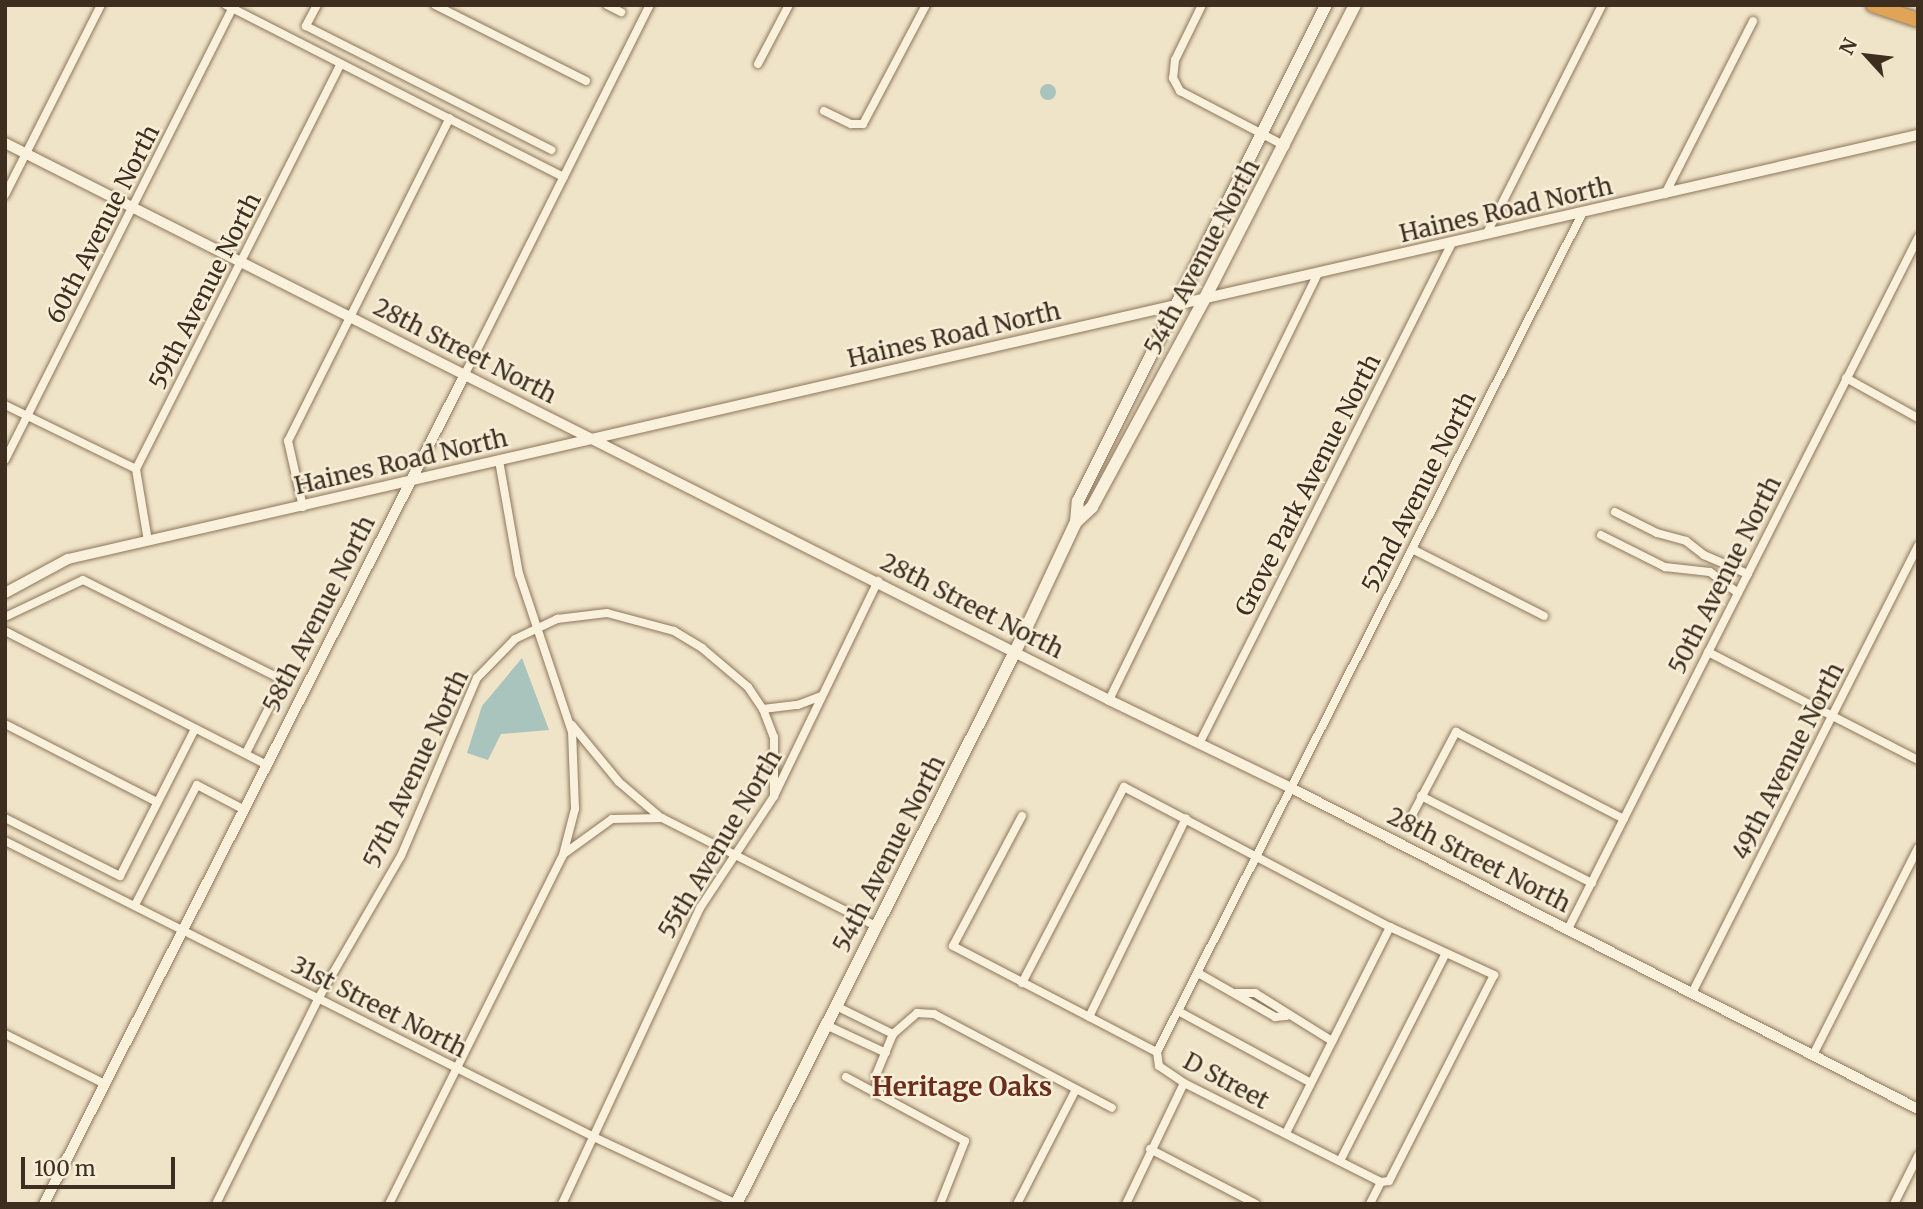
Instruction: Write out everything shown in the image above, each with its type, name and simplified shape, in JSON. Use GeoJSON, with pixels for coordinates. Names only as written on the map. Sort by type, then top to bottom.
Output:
{"type":"FeatureCollection","features":[{"type":"Feature","properties":{"kind":"highway"},"geometry":{"type":"LineString","coordinates":[[1873,5],[1918,20]]}},
{"type":"Feature","properties":{"kind":"highway"},"geometry":{"type":"LineString","coordinates":[[1904,5],[1918,13]]}},
{"type":"Feature","properties":{"kind":"main road","name":"54th Avenue North"},"geometry":{"type":"LineString","coordinates":[[1076,522],[1078,501],[1179,304],[1326,5]]}},
{"type":"Feature","properties":{"kind":"main road","name":"54th Avenue North"},"geometry":{"type":"LineString","coordinates":[[737,1204],[1014,652],[1076,522],[1091,507],[1204,300],[1355,5]]}},
{"type":"Feature","properties":{"kind":"street"},"geometry":{"type":"LineString","coordinates":[[5,195],[102,5]]}},
{"type":"Feature","properties":{"kind":"street"},"geometry":{"type":"LineString","coordinates":[[317,5],[306,26],[551,150]]}},
{"type":"Feature","properties":{"kind":"street"},"geometry":{"type":"LineString","coordinates":[[435,5],[586,81]]}},
{"type":"Feature","properties":{"kind":"street"},"geometry":{"type":"LineString","coordinates":[[607,5],[621,12]]}},
{"type":"Feature","properties":{"kind":"street","name":"58th Avenue North"},"geometry":{"type":"LineString","coordinates":[[44,1204],[650,5]]}},
{"type":"Feature","properties":{"kind":"street"},"geometry":{"type":"LineString","coordinates":[[758,64],[789,5]]}},
{"type":"Feature","properties":{"kind":"street"},"geometry":{"type":"LineString","coordinates":[[824,111],[859,126],[867,119],[926,5]]}},
{"type":"Feature","properties":{"kind":"street"},"geometry":{"type":"LineString","coordinates":[[1202,5],[1175,60],[1173,78],[1180,91],[1285,146]]}},
{"type":"Feature","properties":{"kind":"street"},"geometry":{"type":"LineString","coordinates":[[1487,233],[1602,5]]}},
{"type":"Feature","properties":{"kind":"street"},"geometry":{"type":"LineString","coordinates":[[231,6],[564,177]]}},
{"type":"Feature","properties":{"kind":"street","name":"60th Avenue North"},"geometry":{"type":"LineString","coordinates":[[5,460],[133,208],[231,6]]}},
{"type":"Feature","properties":{"kind":"street"},"geometry":{"type":"LineString","coordinates":[[1665,194],[1753,21]]}},
{"type":"Feature","properties":{"kind":"street","name":"59th Avenue North"},"geometry":{"type":"LineString","coordinates":[[136,469],[341,64]]}},
{"type":"Feature","properties":{"kind":"street"},"geometry":{"type":"LineString","coordinates":[[303,507],[288,441],[450,118]]}},
{"type":"Feature","properties":{"kind":"street","name":"Haines Road North"},"geometry":{"type":"LineString","coordinates":[[5,593],[68,559],[1918,135]]}},
{"type":"Feature","properties":{"kind":"street","name":"28th Street North"},"geometry":{"type":"LineString","coordinates":[[5,143],[878,581],[1109,700],[1291,788],[1918,1109]]}},
{"type":"Feature","properties":{"kind":"street","name":"52nd Avenue North"},"geometry":{"type":"LineString","coordinates":[[1157,1052],[1582,214]]}},
{"type":"Feature","properties":{"kind":"street","name":"50th Avenue North"},"geometry":{"type":"LineString","coordinates":[[1568,929],[1918,238]]}},
{"type":"Feature","properties":{"kind":"street","name":"Grove Park Avenue North"},"geometry":{"type":"LineString","coordinates":[[1199,744],[1452,243]]}},
{"type":"Feature","properties":{"kind":"street"},"geometry":{"type":"LineString","coordinates":[[1109,700],[1318,273]]}},
{"type":"Feature","properties":{"kind":"street"},"geometry":{"type":"LineString","coordinates":[[1846,378],[1918,418]]}},
{"type":"Feature","properties":{"kind":"street"},"geometry":{"type":"LineString","coordinates":[[5,405],[136,469],[148,541]]}},
{"type":"Feature","properties":{"kind":"street"},"geometry":{"type":"LineString","coordinates":[[389,1204],[563,855],[577,783],[570,724],[535,629],[519,573],[499,461]]}},
{"type":"Feature","properties":{"kind":"street"},"geometry":{"type":"LineString","coordinates":[[1615,512],[1657,533],[1686,541],[1704,555],[1748,574]]}},
{"type":"Feature","properties":{"kind":"street"},"geometry":{"type":"LineString","coordinates":[[1601,535],[1665,567],[1710,572],[1738,593]]}},
{"type":"Feature","properties":{"kind":"street","name":"49th Avenue North"},"geometry":{"type":"LineString","coordinates":[[1692,993],[1918,546]]}},
{"type":"Feature","properties":{"kind":"street"},"geometry":{"type":"LineString","coordinates":[[1412,550],[1544,615]]}},
{"type":"Feature","properties":{"kind":"street"},"geometry":{"type":"LineString","coordinates":[[5,617],[83,580],[283,680],[246,753]]}},
{"type":"Feature","properties":{"kind":"street","name":"55th Avenue North"},"geometry":{"type":"LineString","coordinates":[[562,1204],[596,1138],[667,973],[700,908],[775,796],[878,581]]}},
{"type":"Feature","properties":{"kind":"street","name":"57th Avenue North"},"geometry":{"type":"LineString","coordinates":[[216,1204],[318,999],[401,856],[477,678],[515,639],[557,619],[607,613],[674,631],[727,666],[763,709]]}},
{"type":"Feature","properties":{"kind":"street"},"geometry":{"type":"LineString","coordinates":[[5,631],[265,764]]}},
{"type":"Feature","properties":{"kind":"street"},"geometry":{"type":"LineString","coordinates":[[1708,652],[1918,760]]}},
{"type":"Feature","properties":{"kind":"street"},"geometry":{"type":"LineString","coordinates":[[775,796],[774,737],[763,709],[797,705],[821,696]]}},
{"type":"Feature","properties":{"kind":"street"},"geometry":{"type":"LineString","coordinates":[[5,724],[157,802]]}},
{"type":"Feature","properties":{"kind":"street"},"geometry":{"type":"LineString","coordinates":[[570,724],[619,782],[662,818],[876,926]]}},
{"type":"Feature","properties":{"kind":"street"},"geometry":{"type":"LineString","coordinates":[[5,818],[120,876],[195,729]]}},
{"type":"Feature","properties":{"kind":"street"},"geometry":{"type":"LineString","coordinates":[[1409,821],[1456,732],[1624,819]]}},
{"type":"Feature","properties":{"kind":"street"},"geometry":{"type":"LineString","coordinates":[[135,905],[197,785],[243,809]]}},
{"type":"Feature","properties":{"kind":"street"},"geometry":{"type":"LineString","coordinates":[[1022,983],[1124,787],[1390,927],[1494,975],[1389,1181],[1381,1182],[1370,1204]]}},
{"type":"Feature","properties":{"kind":"street"},"geometry":{"type":"LineString","coordinates":[[1422,796],[1592,883]]}},
{"type":"Feature","properties":{"kind":"street","name":"D Street"},"geometry":{"type":"LineString","coordinates":[[1022,816],[953,946],[1157,1052],[1159,1066],[1184,1083],[1381,1182]]}},
{"type":"Feature","properties":{"kind":"street"},"geometry":{"type":"LineString","coordinates":[[563,855],[580,838],[612,819],[662,818]]}},
{"type":"Feature","properties":{"kind":"street"},"geometry":{"type":"LineString","coordinates":[[1089,1017],[1186,818]]}},
{"type":"Feature","properties":{"kind":"street","name":"31st Street North"},"geometry":{"type":"LineString","coordinates":[[5,841],[596,1138],[737,1204]]}},
{"type":"Feature","properties":{"kind":"street"},"geometry":{"type":"LineString","coordinates":[[1813,1055],[1918,848]]}},
{"type":"Feature","properties":{"kind":"street"},"geometry":{"type":"LineString","coordinates":[[1286,1133],[1390,927]]}},
{"type":"Feature","properties":{"kind":"street"},"geometry":{"type":"LineString","coordinates":[[1340,1161],[1446,953]]}},
{"type":"Feature","properties":{"kind":"street"},"geometry":{"type":"LineString","coordinates":[[1198,973],[1236,993],[1255,993],[1286,1016],[1332,1041]]}},
{"type":"Feature","properties":{"kind":"street"},"geometry":{"type":"LineString","coordinates":[[836,1006],[893,1034]]}},
{"type":"Feature","properties":{"kind":"street"},"geometry":{"type":"LineString","coordinates":[[1178,1011],[1311,1083]]}},
{"type":"Feature","properties":{"kind":"street"},"geometry":{"type":"LineString","coordinates":[[879,1092],[876,1075],[893,1034],[917,1013],[934,1014],[1112,1108]]}},
{"type":"Feature","properties":{"kind":"street"},"geometry":{"type":"LineString","coordinates":[[826,1025],[886,1053]]}},
{"type":"Feature","properties":{"kind":"street"},"geometry":{"type":"LineString","coordinates":[[5,1034],[105,1084]]}},
{"type":"Feature","properties":{"kind":"street"},"geometry":{"type":"LineString","coordinates":[[846,1077],[879,1092],[965,1141],[940,1204]]}},
{"type":"Feature","properties":{"kind":"street"},"geometry":{"type":"LineString","coordinates":[[1126,1204],[1150,1149],[1184,1083]]}},
{"type":"Feature","properties":{"kind":"street"},"geometry":{"type":"LineString","coordinates":[[1017,1204],[1076,1089]]}},
{"type":"Feature","properties":{"kind":"street"},"geometry":{"type":"LineString","coordinates":[[1150,1149],[1256,1204]]}},
{"type":"Feature","properties":{"kind":"street"},"geometry":{"type":"LineString","coordinates":[[1894,1204],[1918,1156]]}},
{"type":"Feature","properties":{"kind":"water"},"geometry":{"type":"Polygon","coordinates":[[[1045,84],[1051,84],[1056,92],[1054,98],[1045,100],[1040,95],[1040,89],[1045,84]]]}},
{"type":"Feature","properties":{"kind":"water"},"geometry":{"type":"Polygon","coordinates":[[[522,658],[549,730],[501,734],[488,760],[467,753],[482,706],[522,658]]]}},
{"type":"Feature","properties":{"kind":"district","name":"Heritage Oaks"},"geometry":{"type":"Point","coordinates":[962,1087]}}]}
